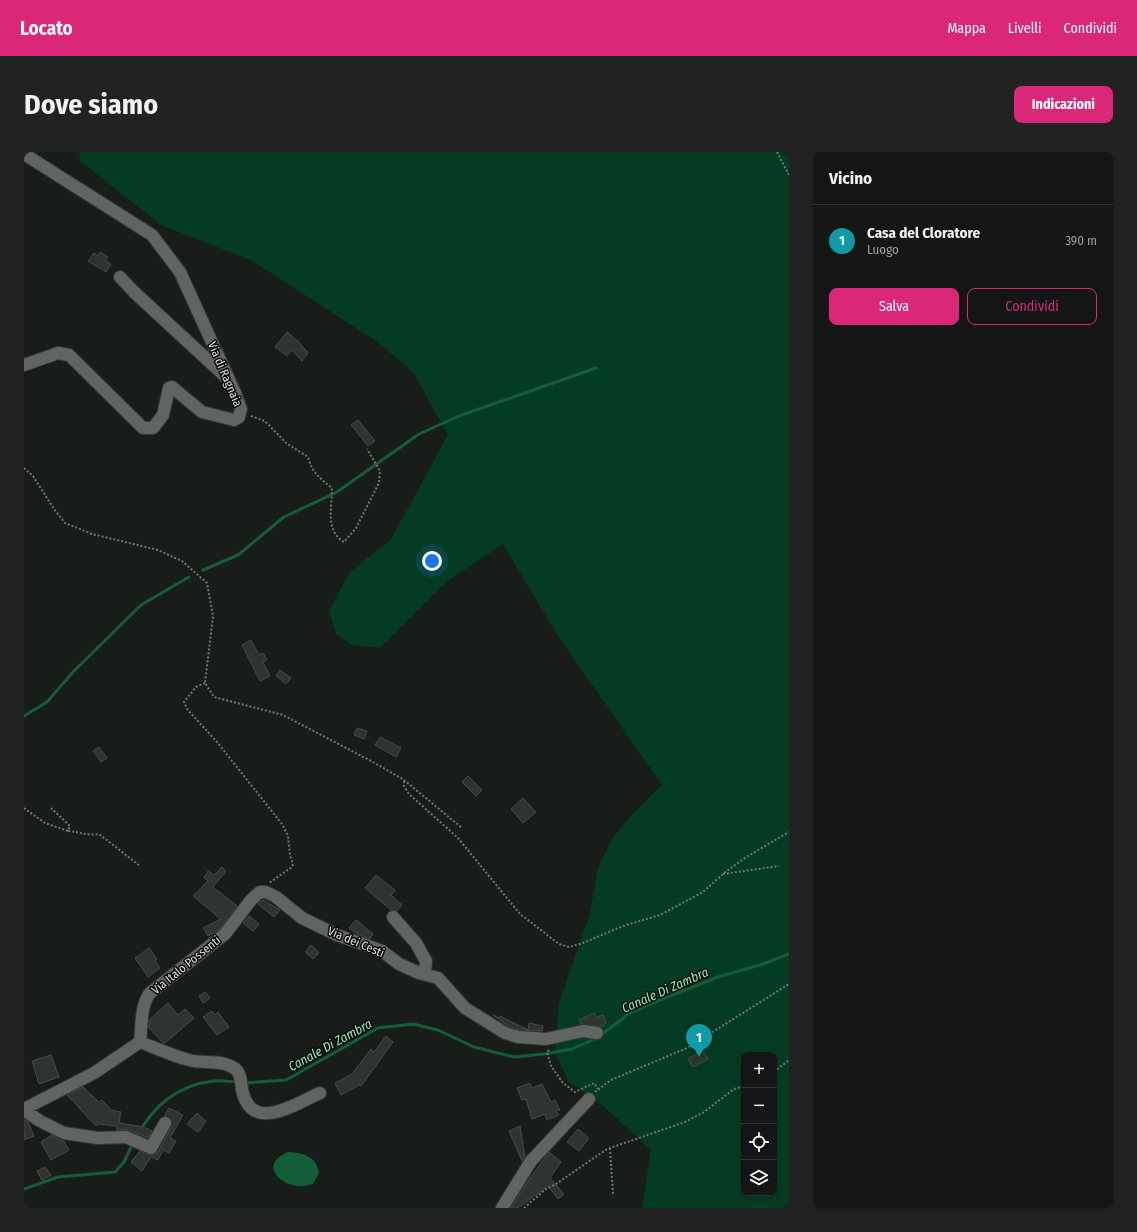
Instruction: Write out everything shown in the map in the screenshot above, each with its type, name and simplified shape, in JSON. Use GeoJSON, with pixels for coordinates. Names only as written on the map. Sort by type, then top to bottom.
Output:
{"type":"FeatureCollection","features":[{"type":"Feature","properties":{"kind":"street","name":"Via di Ragnaia"},"geometry":{"type":"LineString","coordinates":[[24,154],[152,235],[180,272],[229,380],[241,409],[240,417],[234,420],[202,412],[172,387],[169,388],[163,415],[153,428],[143,428],[69,355],[58,353],[24,365]]}},
{"type":"Feature","properties":{"kind":"street"},"geometry":{"type":"LineString","coordinates":[[120,277],[134,292],[229,380]]}},
{"type":"Feature","properties":{"kind":"street","name":"Via dei Cesti"},"geometry":{"type":"LineString","coordinates":[[263,892],[276,897],[302,918],[338,935],[382,951],[398,964],[438,978],[465,1008],[505,1032],[518,1037],[546,1039],[583,1031],[597,1033]]}},
{"type":"Feature","properties":{"kind":"street","name":"Via Italo Possenti"},"geometry":{"type":"LineString","coordinates":[[140,1042],[143,1012],[146,1000],[150,993],[225,934],[251,900],[263,892]]}},
{"type":"Feature","properties":{"kind":"street"},"geometry":{"type":"LineString","coordinates":[[393,917],[416,944],[426,961],[425,974]]}},
{"type":"Feature","properties":{"kind":"street"},"geometry":{"type":"LineString","coordinates":[[165,1123],[150,1148],[136,1141],[73,1136],[52,1128],[24,1110],[94,1073],[140,1042],[190,1061],[222,1062],[235,1068],[238,1072],[244,1097],[255,1112],[263,1114],[277,1112],[320,1093]]}},
{"type":"Feature","properties":{"kind":"street"},"geometry":{"type":"LineString","coordinates":[[502,1208],[531,1161],[589,1099]]}},
{"type":"Feature","properties":{"kind":"path"},"geometry":{"type":"LineString","coordinates":[[777,152],[789,175]]}},
{"type":"Feature","properties":{"kind":"path"},"geometry":{"type":"LineString","coordinates":[[240,417],[254,416],[265,421],[286,443],[308,457],[316,476],[332,488],[330,527],[336,538],[344,542],[356,528],[379,483],[380,471],[367,449]]}},
{"type":"Feature","properties":{"kind":"path"},"geometry":{"type":"LineString","coordinates":[[24,468],[33,476],[54,509],[65,523],[92,534],[158,550],[182,561],[207,583],[213,616],[205,683],[214,697],[283,715],[404,780],[462,828]]}},
{"type":"Feature","properties":{"kind":"path"},"geometry":{"type":"LineString","coordinates":[[205,683],[196,687],[184,702],[187,709],[217,742],[282,824],[288,836],[290,855],[293,864],[292,867],[274,878],[263,892]]}},
{"type":"Feature","properties":{"kind":"path"},"geometry":{"type":"LineString","coordinates":[[404,780],[404,786],[410,794],[458,838],[520,914],[559,944],[569,947],[583,943],[623,926],[660,915],[703,892],[722,874],[748,856],[789,832]]}},
{"type":"Feature","properties":{"kind":"path"},"geometry":{"type":"LineString","coordinates":[[24,808],[45,823],[68,831],[78,831],[86,836],[99,834],[140,866]]}},
{"type":"Feature","properties":{"kind":"path"},"geometry":{"type":"LineString","coordinates":[[51,808],[70,826],[68,831]]}},
{"type":"Feature","properties":{"kind":"path"},"geometry":{"type":"LineString","coordinates":[[722,874],[779,866]]}},
{"type":"Feature","properties":{"kind":"path"},"geometry":{"type":"LineString","coordinates":[[589,1099],[598,1089],[610,1080],[687,1048],[789,984]]}},
{"type":"Feature","properties":{"kind":"path"},"geometry":{"type":"LineString","coordinates":[[547,1052],[551,1066],[563,1083],[572,1088],[575,1092],[594,1083],[598,1089]]}},
{"type":"Feature","properties":{"kind":"path"},"geometry":{"type":"LineString","coordinates":[[777,1070],[789,1060]]}},
{"type":"Feature","properties":{"kind":"path"},"geometry":{"type":"LineString","coordinates":[[524,1208],[546,1189],[610,1148],[685,1122],[704,1112],[734,1089],[741,1087]]}},
{"type":"Feature","properties":{"kind":"path"},"geometry":{"type":"LineString","coordinates":[[610,1148],[613,1194]]}},
{"type":"Feature","properties":{"kind":"shaded area"},"geometry":{"type":"Polygon","coordinates":[[[80,152],[789,152],[789,1208],[642,1208],[651,1150],[602,1105],[568,1081],[555,1052],[559,1004],[590,913],[598,868],[612,839],[628,819],[662,785],[556,633],[503,544],[446,582],[380,648],[352,645],[336,634],[329,611],[349,573],[391,539],[448,435],[413,372],[380,344],[253,261],[161,225],[79,160],[80,152]]]}},
{"type":"Feature","properties":{"kind":"shaded area"},"geometry":{"type":"Polygon","coordinates":[[[288,1152],[299,1153],[312,1159],[319,1173],[313,1184],[297,1186],[289,1184],[278,1177],[274,1172],[273,1167],[275,1162],[280,1156],[288,1152]]]}},
{"type":"Feature","properties":{"kind":"building"},"geometry":{"type":"Polygon","coordinates":[[[100,252],[108,257],[105,261],[111,264],[106,272],[88,261],[94,253],[98,256],[100,252]]]}},
{"type":"Feature","properties":{"kind":"building"},"geometry":{"type":"Polygon","coordinates":[[[287,332],[299,342],[308,353],[302,361],[292,350],[287,356],[275,347],[287,332]]]}},
{"type":"Feature","properties":{"kind":"building"},"geometry":{"type":"Polygon","coordinates":[[[358,420],[375,441],[368,446],[351,425],[358,420]]]}},
{"type":"Feature","properties":{"kind":"building"},"geometry":{"type":"Polygon","coordinates":[[[251,640],[259,655],[263,653],[267,660],[263,662],[270,676],[260,681],[242,645],[251,640]]]}},
{"type":"Feature","properties":{"kind":"building"},"geometry":{"type":"Polygon","coordinates":[[[280,670],[291,678],[286,684],[276,676],[280,670]]]}},
{"type":"Feature","properties":{"kind":"building"},"geometry":{"type":"Polygon","coordinates":[[[357,728],[367,731],[364,739],[354,735],[357,728]]]}},
{"type":"Feature","properties":{"kind":"building"},"geometry":{"type":"Polygon","coordinates":[[[380,737],[401,748],[396,757],[375,745],[380,737]]]}},
{"type":"Feature","properties":{"kind":"building"},"geometry":{"type":"Polygon","coordinates":[[[99,747],[107,758],[101,762],[93,751],[99,747]]]}},
{"type":"Feature","properties":{"kind":"building"},"geometry":{"type":"Polygon","coordinates":[[[468,776],[482,790],[476,796],[462,782],[468,776]]]}},
{"type":"Feature","properties":{"kind":"building"},"geometry":{"type":"Polygon","coordinates":[[[523,798],[536,812],[523,823],[511,809],[523,798]]]}},
{"type":"Feature","properties":{"kind":"building"},"geometry":{"type":"Polygon","coordinates":[[[222,867],[226,871],[213,887],[237,906],[220,929],[208,936],[203,928],[221,919],[193,896],[208,881],[204,878],[208,871],[214,875],[222,867]]]}},
{"type":"Feature","properties":{"kind":"building"},"geometry":{"type":"Polygon","coordinates":[[[376,875],[395,890],[391,895],[402,905],[397,911],[391,910],[365,888],[376,875]]]}},
{"type":"Feature","properties":{"kind":"building"},"geometry":{"type":"Polygon","coordinates":[[[263,900],[280,910],[274,917],[258,904],[263,900]]]}},
{"type":"Feature","properties":{"kind":"building"},"geometry":{"type":"Polygon","coordinates":[[[249,916],[259,924],[253,931],[243,923],[249,916]]]}},
{"type":"Feature","properties":{"kind":"building"},"geometry":{"type":"Polygon","coordinates":[[[356,920],[373,934],[370,939],[357,934],[349,928],[356,920]]]}},
{"type":"Feature","properties":{"kind":"building"},"geometry":{"type":"Polygon","coordinates":[[[311,945],[319,953],[313,959],[305,952],[311,945]]]}},
{"type":"Feature","properties":{"kind":"building"},"geometry":{"type":"Polygon","coordinates":[[[149,948],[157,959],[155,961],[160,968],[148,977],[135,958],[149,948]]]}},
{"type":"Feature","properties":{"kind":"building"},"geometry":{"type":"Polygon","coordinates":[[[205,992],[210,998],[203,1003],[199,996],[205,992]]]}},
{"type":"Feature","properties":{"kind":"building"},"geometry":{"type":"Polygon","coordinates":[[[168,1003],[178,1015],[185,1009],[194,1018],[164,1044],[149,1028],[149,1020],[168,1003]]]}},
{"type":"Feature","properties":{"kind":"building"},"geometry":{"type":"Polygon","coordinates":[[[212,1011],[215,1015],[218,1012],[229,1027],[217,1035],[203,1017],[212,1011]]]}},
{"type":"Feature","properties":{"kind":"building"},"geometry":{"type":"Polygon","coordinates":[[[594,1013],[596,1018],[603,1015],[606,1023],[601,1027],[581,1024],[579,1020],[594,1013]]]}},
{"type":"Feature","properties":{"kind":"building"},"geometry":{"type":"Polygon","coordinates":[[[493,1015],[499,1018],[500,1016],[528,1030],[529,1023],[543,1026],[542,1031],[519,1030],[508,1026],[493,1015]]]}},
{"type":"Feature","properties":{"kind":"building"},"geometry":{"type":"Polygon","coordinates":[[[386,1036],[393,1042],[361,1086],[359,1085],[341,1095],[335,1083],[352,1074],[371,1049],[374,1052],[386,1036]]]}},
{"type":"Feature","properties":{"kind":"building"},"geometry":{"type":"Polygon","coordinates":[[[703,1050],[708,1059],[693,1067],[688,1059],[703,1050]]]}},
{"type":"Feature","properties":{"kind":"building"},"geometry":{"type":"Polygon","coordinates":[[[51,1055],[59,1077],[39,1084],[32,1061],[51,1055]]]}},
{"type":"Feature","properties":{"kind":"building"},"geometry":{"type":"Polygon","coordinates":[[[530,1083],[532,1088],[542,1084],[551,1102],[555,1100],[560,1110],[556,1111],[559,1115],[547,1120],[545,1114],[532,1119],[526,1099],[522,1100],[517,1088],[530,1083]]]}},
{"type":"Feature","properties":{"kind":"building"},"geometry":{"type":"Polygon","coordinates":[[[83,1087],[99,1102],[102,1100],[111,1110],[121,1112],[119,1123],[144,1127],[152,1131],[148,1138],[129,1130],[117,1130],[116,1126],[98,1124],[96,1126],[67,1095],[83,1087]]]}},
{"type":"Feature","properties":{"kind":"building"},"geometry":{"type":"Polygon","coordinates":[[[169,1108],[183,1115],[170,1138],[176,1141],[169,1153],[163,1150],[158,1160],[151,1157],[142,1171],[131,1162],[140,1151],[151,1155],[158,1152],[172,1126],[171,1119],[164,1116],[169,1108]]]}},
{"type":"Feature","properties":{"kind":"building"},"geometry":{"type":"Polygon","coordinates":[[[197,1113],[206,1121],[198,1132],[187,1124],[197,1113]]]}},
{"type":"Feature","properties":{"kind":"building"},"geometry":{"type":"Polygon","coordinates":[[[24,1119],[28,1122],[34,1136],[24,1140],[24,1119]]]}},
{"type":"Feature","properties":{"kind":"building"},"geometry":{"type":"Polygon","coordinates":[[[520,1126],[525,1157],[522,1161],[509,1131],[520,1126]]]}},
{"type":"Feature","properties":{"kind":"building"},"geometry":{"type":"Polygon","coordinates":[[[578,1129],[589,1138],[579,1151],[567,1142],[578,1129]]]}},
{"type":"Feature","properties":{"kind":"building"},"geometry":{"type":"Polygon","coordinates":[[[52,1135],[61,1141],[63,1140],[69,1150],[51,1160],[41,1142],[52,1135]]]}},
{"type":"Feature","properties":{"kind":"building"},"geometry":{"type":"Polygon","coordinates":[[[549,1152],[561,1162],[550,1178],[564,1194],[558,1199],[548,1186],[518,1208],[511,1208],[526,1184],[549,1152]]]}},
{"type":"Feature","properties":{"kind":"building"},"geometry":{"type":"Polygon","coordinates":[[[45,1167],[51,1175],[42,1180],[37,1171],[45,1167]]]}},
{"type":"Feature","properties":{"kind":"waterway"},"geometry":{"type":"LineString","coordinates":[[203,570],[238,555],[284,517],[337,492],[419,434],[459,416],[596,368]]}},
{"type":"Feature","properties":{"kind":"waterway"},"geometry":{"type":"LineString","coordinates":[[24,716],[47,702],[73,672],[141,605],[189,577]]}},
{"type":"Feature","properties":{"kind":"waterway","name":"Canale Di Zambra"},"geometry":{"type":"LineString","coordinates":[[244,1083],[286,1080],[378,1028],[413,1024],[438,1030],[474,1047],[514,1057],[572,1049],[597,1038],[630,1013],[655,1002],[718,977],[763,964],[789,954]]}},
{"type":"Feature","properties":{"kind":"waterway","name":"Canale Di Zambra"},"geometry":{"type":"LineString","coordinates":[[136,1138],[142,1127],[158,1107],[167,1099],[188,1087],[214,1081],[239,1082]]}},
{"type":"Feature","properties":{"kind":"waterway"},"geometry":{"type":"LineString","coordinates":[[24,1189],[58,1177],[115,1172],[124,1162],[133,1143]]}},
{"type":"Feature","properties":{"kind":"place","name":"Casa del Cloratore"},"geometry":{"type":"Point","coordinates":[699,1057]}}]}
